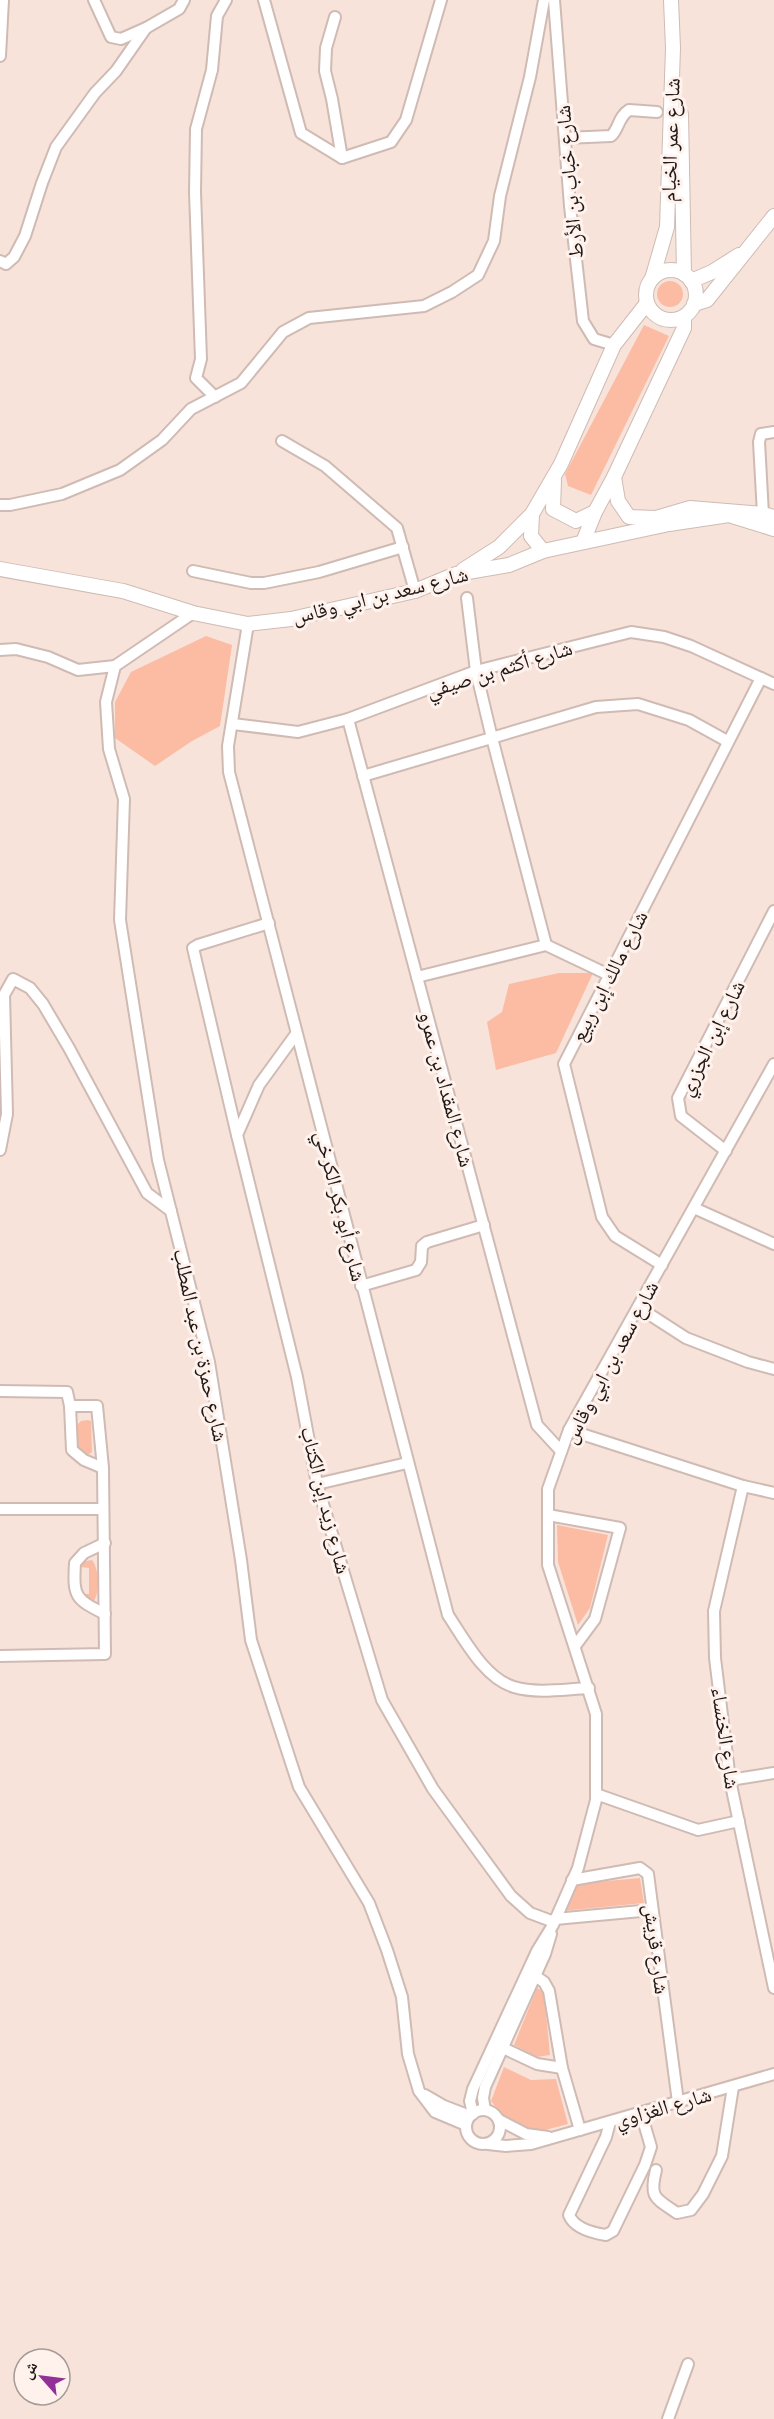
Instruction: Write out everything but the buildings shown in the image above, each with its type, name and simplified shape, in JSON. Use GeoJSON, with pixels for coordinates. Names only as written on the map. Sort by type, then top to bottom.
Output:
{"type":"FeatureCollection","features":[{"type":"Feature","properties":{"kind":"street"},"geometry":{"type":"LineString","coordinates":[[0,56],[3,0]]}},
{"type":"Feature","properties":{"kind":"street"},"geometry":{"type":"LineString","coordinates":[[94,0],[111,37],[121,39],[179,9],[184,0]]}},
{"type":"Feature","properties":{"kind":"street"},"geometry":{"type":"LineString","coordinates":[[215,397],[195,378],[201,359],[196,228],[196,129],[212,70],[217,16],[226,0]]}},
{"type":"Feature","properties":{"kind":"street"},"geometry":{"type":"LineString","coordinates":[[264,0],[302,133],[342,158]]}},
{"type":"Feature","properties":{"kind":"street"},"geometry":{"type":"LineString","coordinates":[[342,158],[391,142],[406,120],[441,0]]}},
{"type":"Feature","properties":{"kind":"street"},"geometry":{"type":"LineString","coordinates":[[0,505],[62,494],[120,470],[162,440],[191,409],[241,383],[283,332],[309,318],[424,306],[478,275],[494,241],[500,196],[530,76],[544,0]]}},
{"type":"Feature","properties":{"kind":"street","name":"شارع خباب بن الأرط"},"geometry":{"type":"LineString","coordinates":[[554,0],[583,321],[594,339],[614,345]]}},
{"type":"Feature","properties":{"kind":"street","name":"شارع عمر الخيام"},"geometry":{"type":"LineString","coordinates":[[652,279],[668,227],[673,60],[671,0]]}},
{"type":"Feature","properties":{"kind":"street","name":"شارع عمر الخيام"},"geometry":{"type":"LineString","coordinates":[[679,0],[688,277]]}},
{"type":"Feature","properties":{"kind":"street"},"geometry":{"type":"LineString","coordinates":[[335,17],[326,48],[325,71],[342,158]]}},
{"type":"Feature","properties":{"kind":"street"},"geometry":{"type":"LineString","coordinates":[[0,261],[6,264],[14,257],[25,236],[56,147],[95,93],[116,71],[146,28]]}},
{"type":"Feature","properties":{"kind":"street"},"geometry":{"type":"LineString","coordinates":[[565,138],[611,136],[615,133],[619,121],[630,110],[657,112]]}},
{"type":"Feature","properties":{"kind":"street"},"geometry":{"type":"LineString","coordinates":[[694,304],[707,300],[774,216]]}},
{"type":"Feature","properties":{"kind":"street"},"geometry":{"type":"LineString","coordinates":[[684,317],[669,320],[655,315],[647,303],[647,286],[652,279],[657,274],[671,270],[688,277],[712,272],[744,253]]}},
{"type":"Feature","properties":{"kind":"street"},"geometry":{"type":"LineString","coordinates":[[583,542],[595,512],[614,477],[684,328],[684,317],[694,304],[695,288],[688,277]]}},
{"type":"Feature","properties":{"kind":"street"},"geometry":{"type":"LineString","coordinates":[[456,574],[499,547],[532,514],[554,478],[614,345],[647,303]]}},
{"type":"Feature","properties":{"kind":"street"},"geometry":{"type":"LineString","coordinates":[[614,477],[618,501],[629,518],[656,518],[690,508],[768,515],[759,442],[762,434],[774,432]]}},
{"type":"Feature","properties":{"kind":"street"},"geometry":{"type":"LineString","coordinates":[[282,441],[324,466],[397,528],[415,591]]}},
{"type":"Feature","properties":{"kind":"street"},"geometry":{"type":"LineString","coordinates":[[554,478],[553,509],[576,521],[595,512]]}},
{"type":"Feature","properties":{"kind":"street"},"geometry":{"type":"LineString","coordinates":[[532,514],[531,536],[543,552]]}},
{"type":"Feature","properties":{"kind":"street","name":"شارع سعد بن ابي وقاس"},"geometry":{"type":"LineString","coordinates":[[0,569],[123,591],[193,613],[248,624],[291,619],[415,591],[456,574],[509,565],[543,552],[669,524],[729,515],[774,528]]}},
{"type":"Feature","properties":{"kind":"street"},"geometry":{"type":"LineString","coordinates":[[193,571],[251,583],[264,582],[319,572],[403,547]]}},
{"type":"Feature","properties":{"kind":"street"},"geometry":{"type":"LineString","coordinates":[[467,598],[476,671],[546,945]]}},
{"type":"Feature","properties":{"kind":"street"},"geometry":{"type":"LineString","coordinates":[[0,650],[16,649],[48,657],[78,670],[115,666],[193,613]]}},
{"type":"Feature","properties":{"kind":"street","name":"شارع أبو بكر الكرخي"},"geometry":{"type":"LineString","coordinates":[[248,624],[228,746],[229,772],[448,1616],[484,1669],[512,1687],[534,1691],[589,1688]]}},
{"type":"Feature","properties":{"kind":"street","name":"شارع أكثم بن صيفي"},"geometry":{"type":"LineString","coordinates":[[233,724],[298,732],[348,719],[476,671],[631,632],[664,637],[691,646],[774,684]]}},
{"type":"Feature","properties":{"kind":"street","name":"شارع حمزة بن عبد المطلب"},"geometry":{"type":"LineString","coordinates":[[115,666],[106,702],[109,749],[124,800],[120,920],[158,1160],[209,1362],[241,1560],[251,1640],[299,1787],[369,1903],[387,1950],[402,1997],[408,2054],[420,2091],[435,2112],[469,2118]]}},
{"type":"Feature","properties":{"kind":"street","name":"شارع مالك إبن ربيع"},"geometry":{"type":"LineString","coordinates":[[662,1265],[615,1236],[602,1217],[564,1064],[761,678]]}},
{"type":"Feature","properties":{"kind":"street"},"geometry":{"type":"LineString","coordinates":[[363,776],[596,707],[638,704],[689,720],[727,741]]}},
{"type":"Feature","properties":{"kind":"street","name":"شارع المقداد بن عمرو"},"geometry":{"type":"LineString","coordinates":[[348,719],[537,1425],[561,1451]]}},
{"type":"Feature","properties":{"kind":"street","name":"شارع إبن الجزري"},"geometry":{"type":"LineString","coordinates":[[726,1151],[681,1116],[678,1098],[774,911]]}},
{"type":"Feature","properties":{"kind":"street","name":"شارع زيد إبن الكتاب"},"geometry":{"type":"LineString","coordinates":[[269,923],[193,948],[297,1377],[317,1484],[382,1700],[433,1790],[511,1896],[530,1912],[554,1922]]}},
{"type":"Feature","properties":{"kind":"street"},"geometry":{"type":"LineString","coordinates":[[417,977],[546,945],[609,975]]}},
{"type":"Feature","properties":{"kind":"street"},"geometry":{"type":"LineString","coordinates":[[0,1150],[7,1114],[4,995],[13,979],[30,988],[43,1004],[147,1193],[171,1211]]}},
{"type":"Feature","properties":{"kind":"street"},"geometry":{"type":"LineString","coordinates":[[237,1135],[259,1085],[296,1034]]}},
{"type":"Feature","properties":{"kind":"street","name":"شارع سعد بن ابي وقاس"},"geometry":{"type":"LineString","coordinates":[[469,2118],[473,2089],[578,1868],[596,1794],[596,1714],[549,1565],[548,1489],[569,1430],[774,1064]]}},
{"type":"Feature","properties":{"kind":"street"},"geometry":{"type":"LineString","coordinates":[[694,1208],[774,1244]]}},
{"type":"Feature","properties":{"kind":"street"},"geometry":{"type":"LineString","coordinates":[[361,1286],[416,1270],[421,1262],[422,1246],[427,1242],[484,1225]]}},
{"type":"Feature","properties":{"kind":"street"},"geometry":{"type":"LineString","coordinates":[[638,1307],[686,1338],[748,1362],[774,1369]]}},
{"type":"Feature","properties":{"kind":"street"},"geometry":{"type":"LineString","coordinates":[[0,1391],[67,1392],[72,1450],[84,1460],[103,1468]]}},
{"type":"Feature","properties":{"kind":"street"},"geometry":{"type":"LineString","coordinates":[[0,1656],[105,1654],[103,1468],[98,1406],[70,1406]]}},
{"type":"Feature","properties":{"kind":"street"},"geometry":{"type":"LineString","coordinates":[[569,1430],[743,1486],[774,1493]]}},
{"type":"Feature","properties":{"kind":"street"},"geometry":{"type":"LineString","coordinates":[[317,1484],[407,1463]]}},
{"type":"Feature","properties":{"kind":"street","name":"شارع الخنساء"},"geometry":{"type":"LineString","coordinates":[[743,1486],[714,1611],[715,1658],[730,1780],[774,1988]]}},
{"type":"Feature","properties":{"kind":"street"},"geometry":{"type":"LineString","coordinates":[[0,1509],[103,1509]]}},
{"type":"Feature","properties":{"kind":"street"},"geometry":{"type":"LineString","coordinates":[[548,1515],[620,1528],[595,1619],[575,1646]]}},
{"type":"Feature","properties":{"kind":"street"},"geometry":{"type":"LineString","coordinates":[[105,1543],[84,1553],[75,1563],[74,1590],[81,1602],[105,1614]]}},
{"type":"Feature","properties":{"kind":"street"},"geometry":{"type":"LineString","coordinates":[[730,1780],[774,1773]]}},
{"type":"Feature","properties":{"kind":"street"},"geometry":{"type":"LineString","coordinates":[[596,1794],[698,1830],[739,1821]]}},
{"type":"Feature","properties":{"kind":"street","name":"شارع قريش"},"geometry":{"type":"LineString","coordinates":[[572,1880],[640,1868],[648,1874],[678,2102]]}},
{"type":"Feature","properties":{"kind":"street"},"geometry":{"type":"LineString","coordinates":[[554,1922],[652,1910]]}},
{"type":"Feature","properties":{"kind":"street","name":"شارع سعد بن ابي وقاس"},"geometry":{"type":"LineString","coordinates":[[485,2110],[483,2098],[485,2086],[548,1947],[554,1922]]}},
{"type":"Feature","properties":{"kind":"street"},"geometry":{"type":"LineString","coordinates":[[535,1976],[544,1982],[549,1991],[562,2068],[580,2130]]}},
{"type":"Feature","properties":{"kind":"street"},"geometry":{"type":"LineString","coordinates":[[503,2048],[531,2062],[562,2068]]}},
{"type":"Feature","properties":{"kind":"street","name":"شارع الغزاوي"},"geometry":{"type":"LineString","coordinates":[[488,2144],[506,2146],[531,2144],[774,2074]]}},
{"type":"Feature","properties":{"kind":"street"},"geometry":{"type":"LineString","coordinates":[[656,2170],[652,2194],[677,2213],[690,2210],[704,2194],[722,2156],[733,2087]]}},
{"type":"Feature","properties":{"kind":"street"},"geometry":{"type":"LineString","coordinates":[[485,2110],[494,2114],[499,2121],[499,2135],[488,2144],[478,2144],[470,2139],[469,2118],[485,2110]]}},
{"type":"Feature","properties":{"kind":"street"},"geometry":{"type":"LineString","coordinates":[[610,2122],[606,2137],[569,2215],[577,2226],[606,2235],[613,2231],[645,2166],[651,2147],[641,2113]]}},
{"type":"Feature","properties":{"kind":"street","name":"شارع الغزاوي"},"geometry":{"type":"LineString","coordinates":[[499,2121],[526,2134],[552,2137]]}},
{"type":"Feature","properties":{"kind":"street"},"geometry":{"type":"LineString","coordinates":[[668,2419],[688,2364]]}},
{"type":"Feature","properties":{"kind":"shaded area"},"geometry":{"type":"Polygon","coordinates":[[[670,281],[679,285],[683,294],[679,303],[670,307],[661,303],[657,294],[661,285],[670,281]]]}},
{"type":"Feature","properties":{"kind":"shaded area"},"geometry":{"type":"Polygon","coordinates":[[[644,325],[669,336],[591,495],[568,486],[565,474],[644,325]]]}},
{"type":"Feature","properties":{"kind":"shaded area"},"geometry":{"type":"Polygon","coordinates":[[[206,636],[232,645],[220,726],[192,741],[155,766],[115,738],[115,702],[131,672],[206,636]]]}},
{"type":"Feature","properties":{"kind":"shaded area"},"geometry":{"type":"Polygon","coordinates":[[[559,973],[593,973],[556,1053],[496,1070],[487,1022],[502,1012],[509,984],[559,973]]]}},
{"type":"Feature","properties":{"kind":"shaded area"},"geometry":{"type":"Polygon","coordinates":[[[91,1421],[92,1452],[88,1455],[77,1448],[78,1424],[91,1421]]]}},
{"type":"Feature","properties":{"kind":"shaded area"},"geometry":{"type":"Polygon","coordinates":[[[557,1525],[608,1535],[590,1608],[578,1625],[558,1562],[557,1525]]]}},
{"type":"Feature","properties":{"kind":"shaded area"},"geometry":{"type":"Polygon","coordinates":[[[92,1560],[96,1569],[98,1586],[94,1601],[90,1601],[82,1594],[89,1594],[89,1568],[81,1567],[81,1562],[92,1560]]]}},
{"type":"Feature","properties":{"kind":"shaded area"},"geometry":{"type":"Polygon","coordinates":[[[640,1878],[644,1903],[562,1911],[575,1884],[640,1878]]]}},
{"type":"Feature","properties":{"kind":"shaded area"},"geometry":{"type":"Polygon","coordinates":[[[537,1988],[544,1992],[550,2055],[537,2057],[514,2045],[537,1988]]]}},
{"type":"Feature","properties":{"kind":"shaded area"},"geometry":{"type":"Polygon","coordinates":[[[504,2067],[531,2080],[556,2079],[568,2124],[538,2132],[507,2122],[491,2101],[504,2067]]]}}]}
